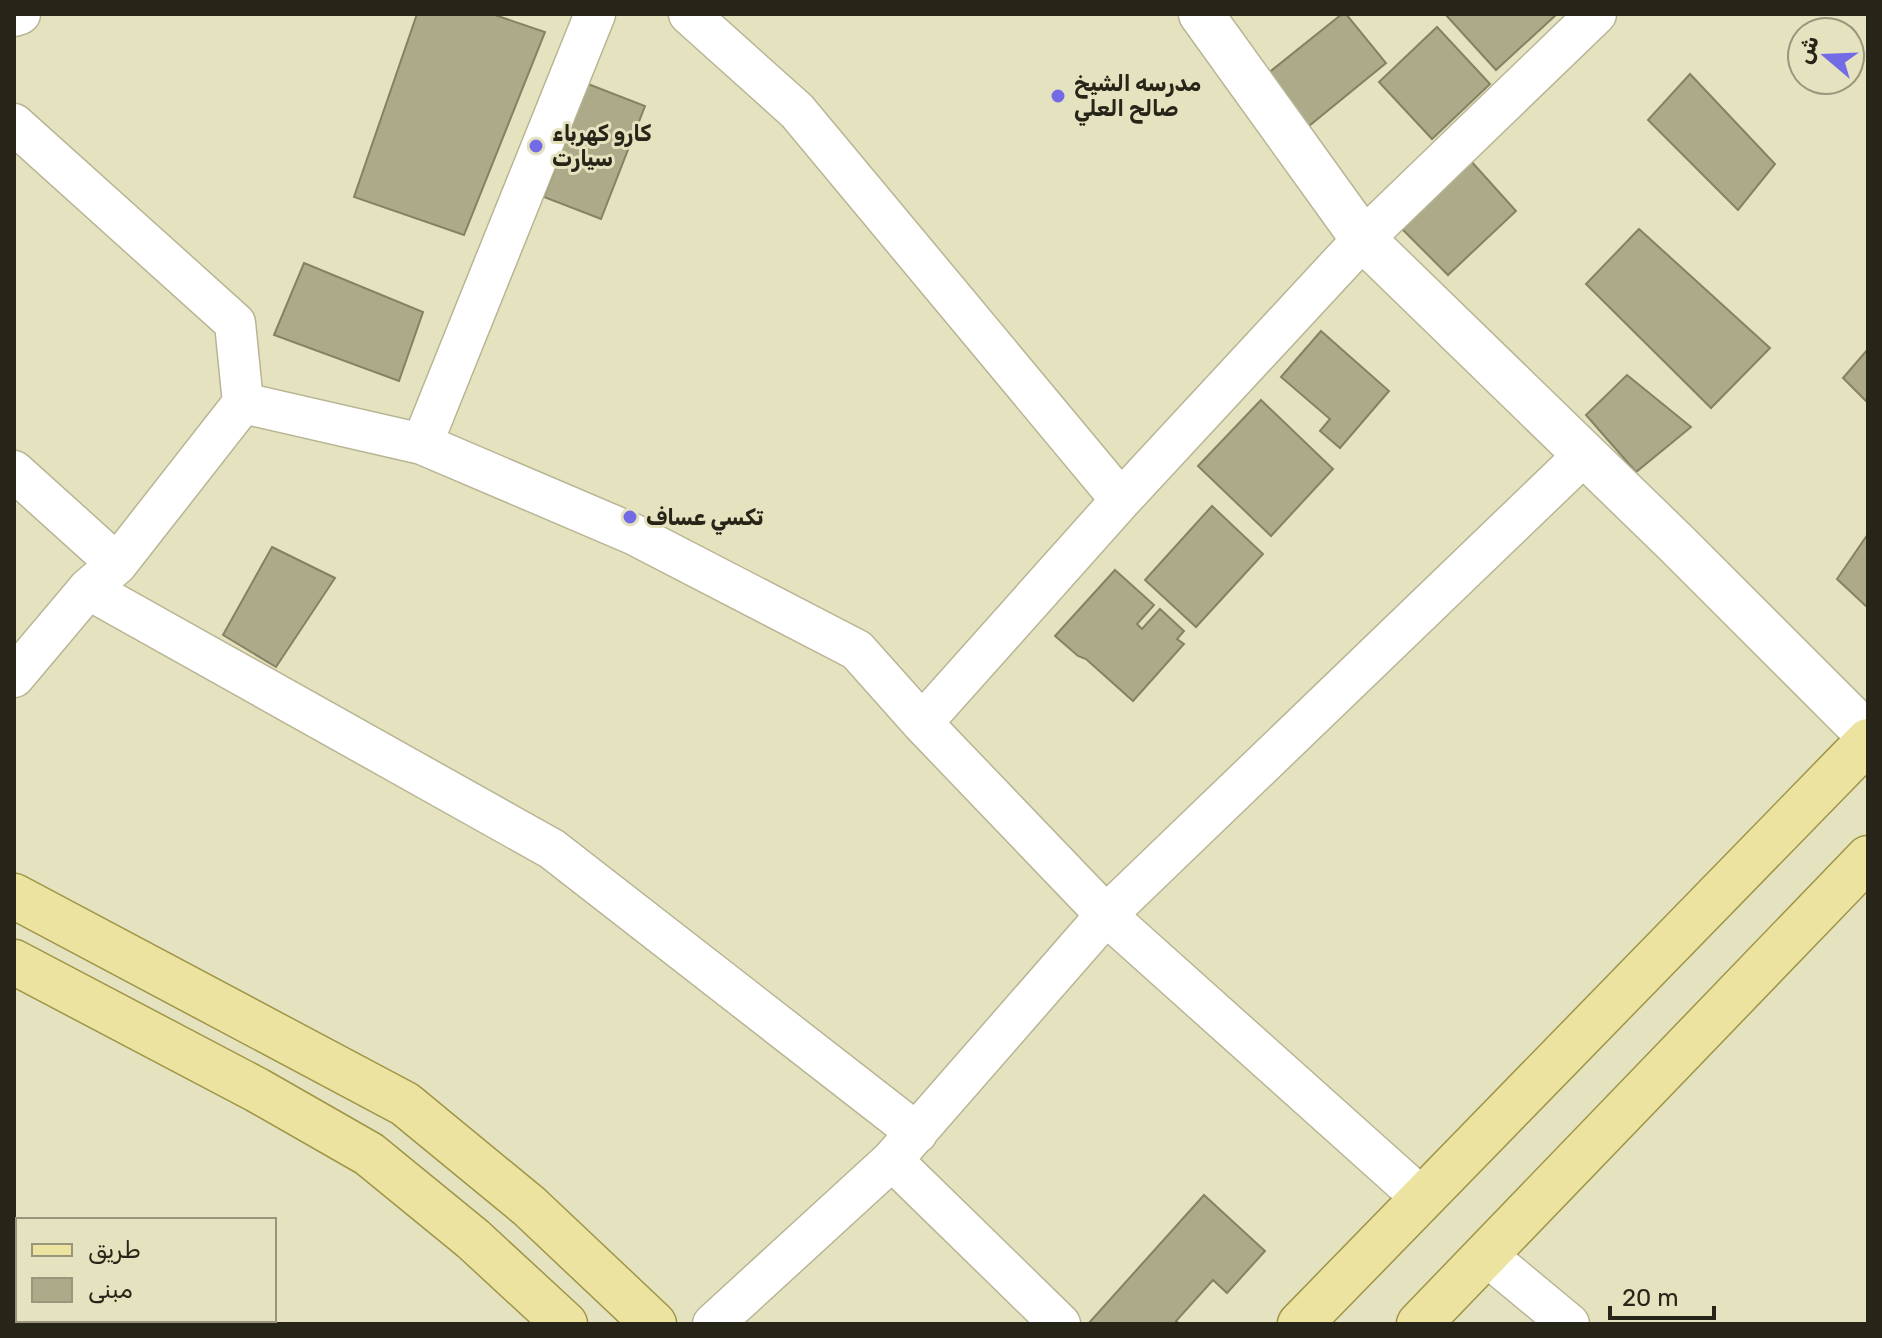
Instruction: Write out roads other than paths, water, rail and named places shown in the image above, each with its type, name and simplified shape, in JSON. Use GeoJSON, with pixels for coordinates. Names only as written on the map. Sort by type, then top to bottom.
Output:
{"type":"FeatureCollection","features":[{"type":"Feature","properties":{"kind":"main road"},"geometry":{"type":"LineString","coordinates":[[1300,1324],[1868,738]]}},
{"type":"Feature","properties":{"kind":"main road"},"geometry":{"type":"LineString","coordinates":[[1419,1324],[1868,858]]}},
{"type":"Feature","properties":{"kind":"main road"},"geometry":{"type":"LineString","coordinates":[[14,896],[405,1104],[529,1206],[654,1324]]}},
{"type":"Feature","properties":{"kind":"main road"},"geometry":{"type":"LineString","coordinates":[[14,962],[257,1090],[369,1154],[473,1239],[565,1324]]}},
{"type":"Feature","properties":{"kind":"street"},"geometry":{"type":"LineString","coordinates":[[14,16],[20,14]]}},
{"type":"Feature","properties":{"kind":"street"},"geometry":{"type":"LineString","coordinates":[[422,444],[595,14]]}},
{"type":"Feature","properties":{"kind":"street"},"geometry":{"type":"LineString","coordinates":[[689,14],[797,111],[1121,500]]}},
{"type":"Feature","properties":{"kind":"street"},"geometry":{"type":"LineString","coordinates":[[1201,14],[1363,239],[1585,454],[1868,738]]}},
{"type":"Feature","properties":{"kind":"street"},"geometry":{"type":"LineString","coordinates":[[922,723],[1121,500],[1363,239],[1596,14]]}},
{"type":"Feature","properties":{"kind":"street"},"geometry":{"type":"LineString","coordinates":[[14,124],[235,323],[243,403],[102,577],[14,677]]}},
{"type":"Feature","properties":{"kind":"street"},"geometry":{"type":"LineString","coordinates":[[243,403],[422,444],[633,534],[857,650],[922,723],[1106,915],[1423,1199]]}},
{"type":"Feature","properties":{"kind":"street"},"geometry":{"type":"LineString","coordinates":[[713,1324],[904,1146],[1106,915],[1585,454]]}},
{"type":"Feature","properties":{"kind":"street"},"geometry":{"type":"LineString","coordinates":[[14,471],[102,577],[552,849],[904,1146],[1060,1324]]}},
{"type":"Feature","properties":{"kind":"street"},"geometry":{"type":"LineString","coordinates":[[1486,1255],[1569,1324]]}},
{"type":"Feature","properties":{"kind":"place","name":"مدرسه الشيخ صالح العلي"},"geometry":{"type":"Point","coordinates":[1058,96]}},
{"type":"Feature","properties":{"kind":"place","name":"كارو كهرباء سيارت"},"geometry":{"type":"Point","coordinates":[536,146]}},
{"type":"Feature","properties":{"kind":"place","name":"تكسي عساف"},"geometry":{"type":"Point","coordinates":[630,517]}}]}
